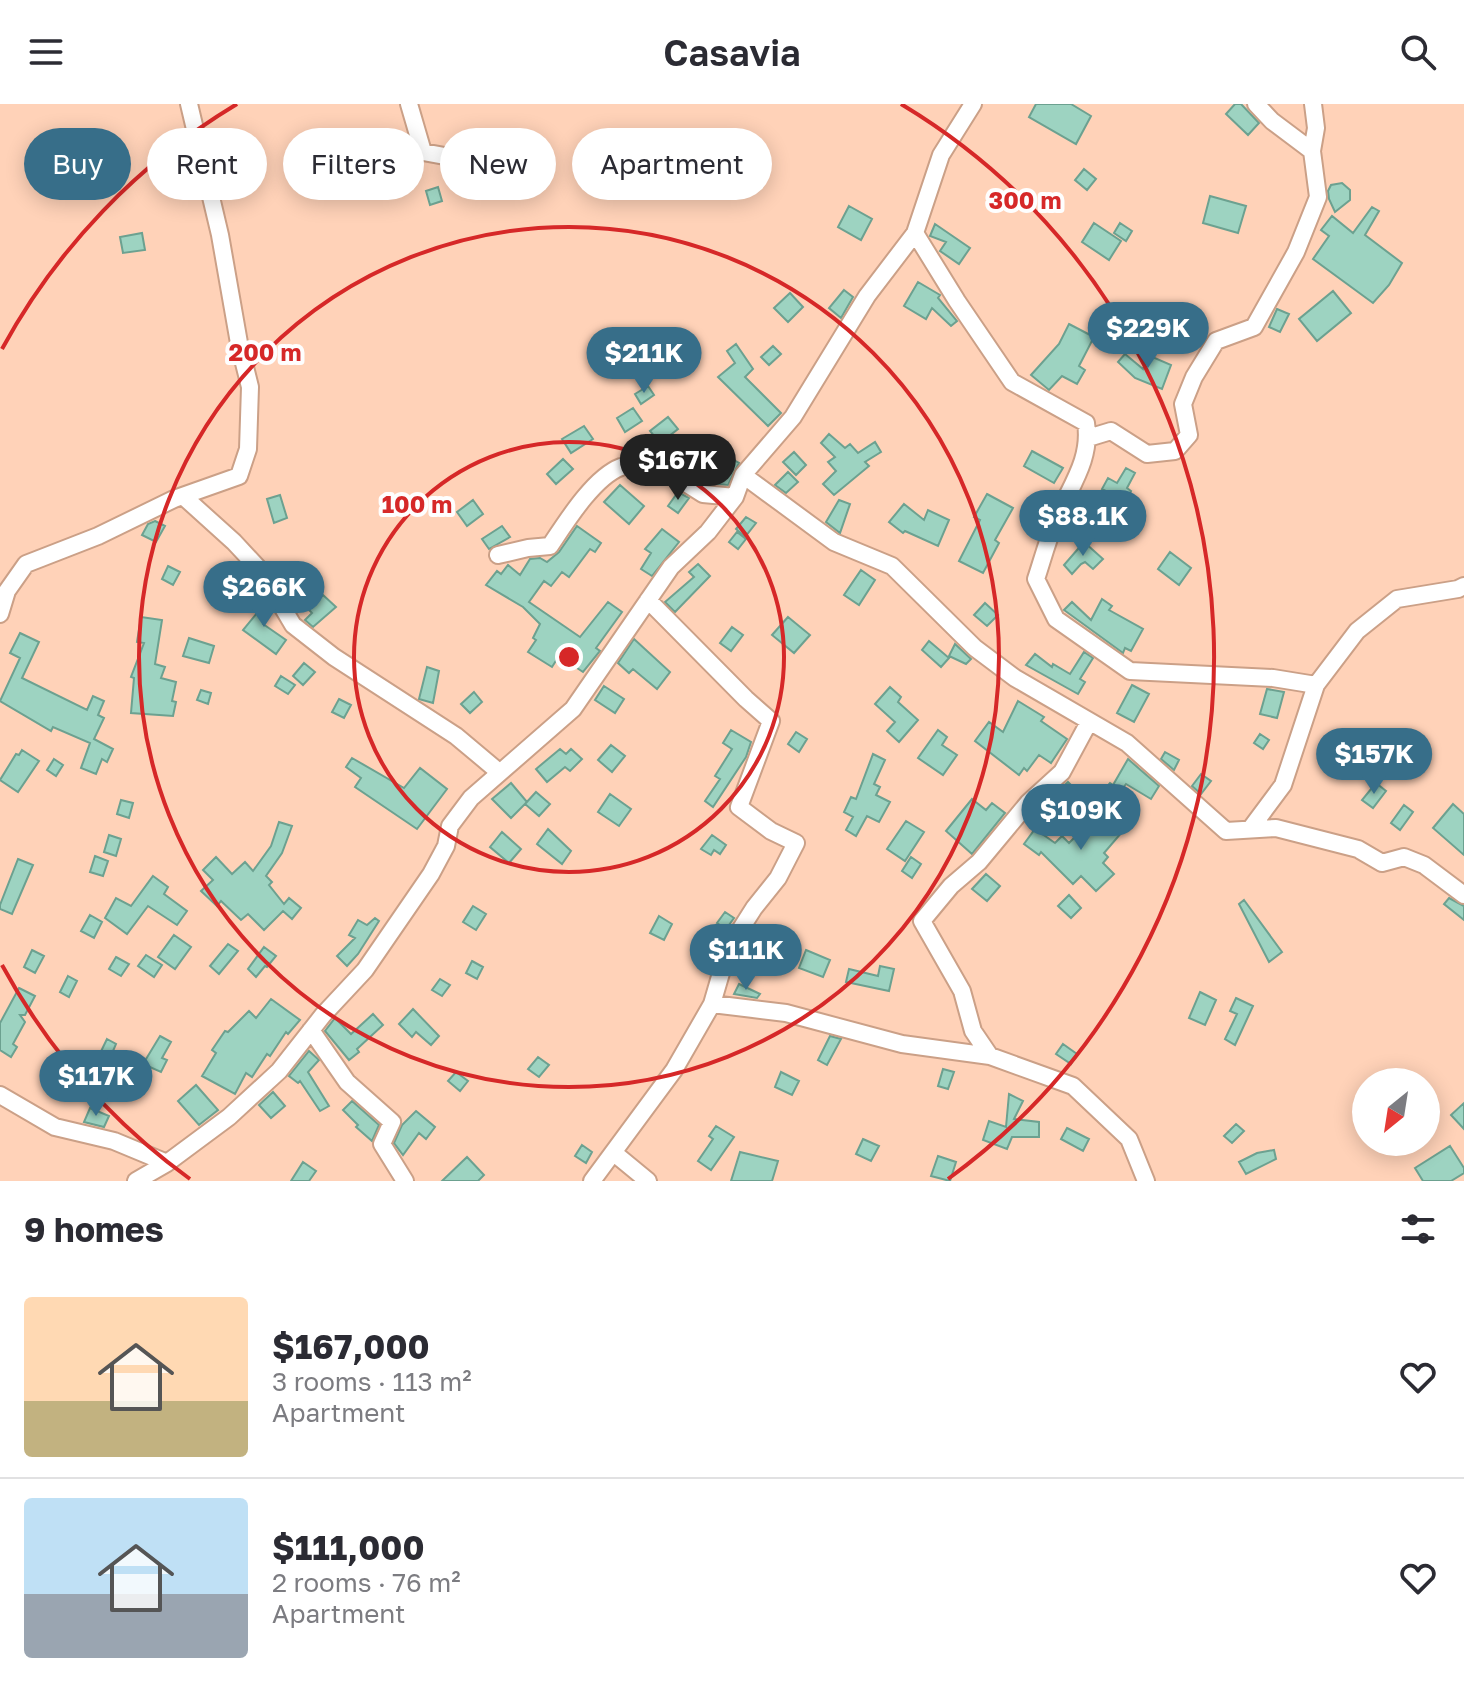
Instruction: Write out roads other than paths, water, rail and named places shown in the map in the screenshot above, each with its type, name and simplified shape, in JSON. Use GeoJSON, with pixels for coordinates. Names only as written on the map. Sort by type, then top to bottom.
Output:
{"type":"FeatureCollection","features":[{"type":"Feature","properties":{"kind":"street"},"geometry":{"type":"LineString","coordinates":[[0,614],[7,591],[26,564],[98,536],[183,496],[239,476],[248,449],[250,387],[220,235],[189,104]]}},
{"type":"Feature","properties":{"kind":"street"},"geometry":{"type":"LineString","coordinates":[[409,104],[423,152],[440,155]]}},
{"type":"Feature","properties":{"kind":"street"},"geometry":{"type":"LineString","coordinates":[[136,1181],[167,1163],[229,1117],[279,1071],[365,970],[431,874],[446,846],[450,826],[471,798],[573,709],[671,567],[708,532],[735,497],[743,475],[793,417],[867,296],[915,233],[941,155],[973,104]]}},
{"type":"Feature","properties":{"kind":"street"},"geometry":{"type":"LineString","coordinates":[[1256,104],[1272,121],[1312,151]]}},
{"type":"Feature","properties":{"kind":"street"},"geometry":{"type":"LineString","coordinates":[[1088,438],[1111,431],[1147,454],[1175,451],[1189,435],[1183,404],[1194,377],[1216,341],[1254,327],[1296,252],[1318,197],[1312,151],[1316,128],[1313,104]]}},
{"type":"Feature","properties":{"kind":"street"},"geometry":{"type":"LineString","coordinates":[[915,233],[1012,382],[1086,423],[1088,438],[1075,485],[1055,522],[1036,579],[1056,619],[1130,671],[1273,678],[1316,685]]}},
{"type":"Feature","properties":{"kind":"street"},"geometry":{"type":"LineString","coordinates":[[498,555],[550,546],[574,510],[619,468],[652,462],[703,494],[735,497]]}},
{"type":"Feature","properties":{"kind":"street"},"geometry":{"type":"LineString","coordinates":[[743,475],[834,542],[892,566],[975,648],[1015,678],[1127,743],[1226,831],[1276,828],[1358,849],[1382,863],[1404,857],[1424,865],[1464,895]]}},
{"type":"Feature","properties":{"kind":"street"},"geometry":{"type":"LineString","coordinates":[[183,496],[261,571],[293,625],[334,657],[456,736],[499,772]]}},
{"type":"Feature","properties":{"kind":"street"},"geometry":{"type":"LineString","coordinates":[[1251,828],[1283,785],[1316,685],[1357,631],[1397,599],[1464,586]]}},
{"type":"Feature","properties":{"kind":"street"},"geometry":{"type":"LineString","coordinates":[[592,1181],[674,1070],[712,1004],[728,949],[778,878],[796,843],[771,831],[739,807],[771,721],[648,600]]}},
{"type":"Feature","properties":{"kind":"street"},"geometry":{"type":"LineString","coordinates":[[990,1056],[973,1031],[962,991],[922,921],[951,886],[979,862],[1028,803],[1062,772],[1089,722]]}},
{"type":"Feature","properties":{"kind":"street"},"geometry":{"type":"LineString","coordinates":[[712,1004],[786,1013],[902,1044],[990,1056],[1073,1086],[1129,1139],[1146,1181]]}},
{"type":"Feature","properties":{"kind":"street"},"geometry":{"type":"LineString","coordinates":[[311,1030],[347,1082],[392,1122],[382,1144],[405,1181]]}},
{"type":"Feature","properties":{"kind":"street"},"geometry":{"type":"LineString","coordinates":[[0,1095],[55,1127],[114,1141],[167,1163]]}},
{"type":"Feature","properties":{"kind":"street"},"geometry":{"type":"LineString","coordinates":[[614,1153],[648,1181]]}}]}
